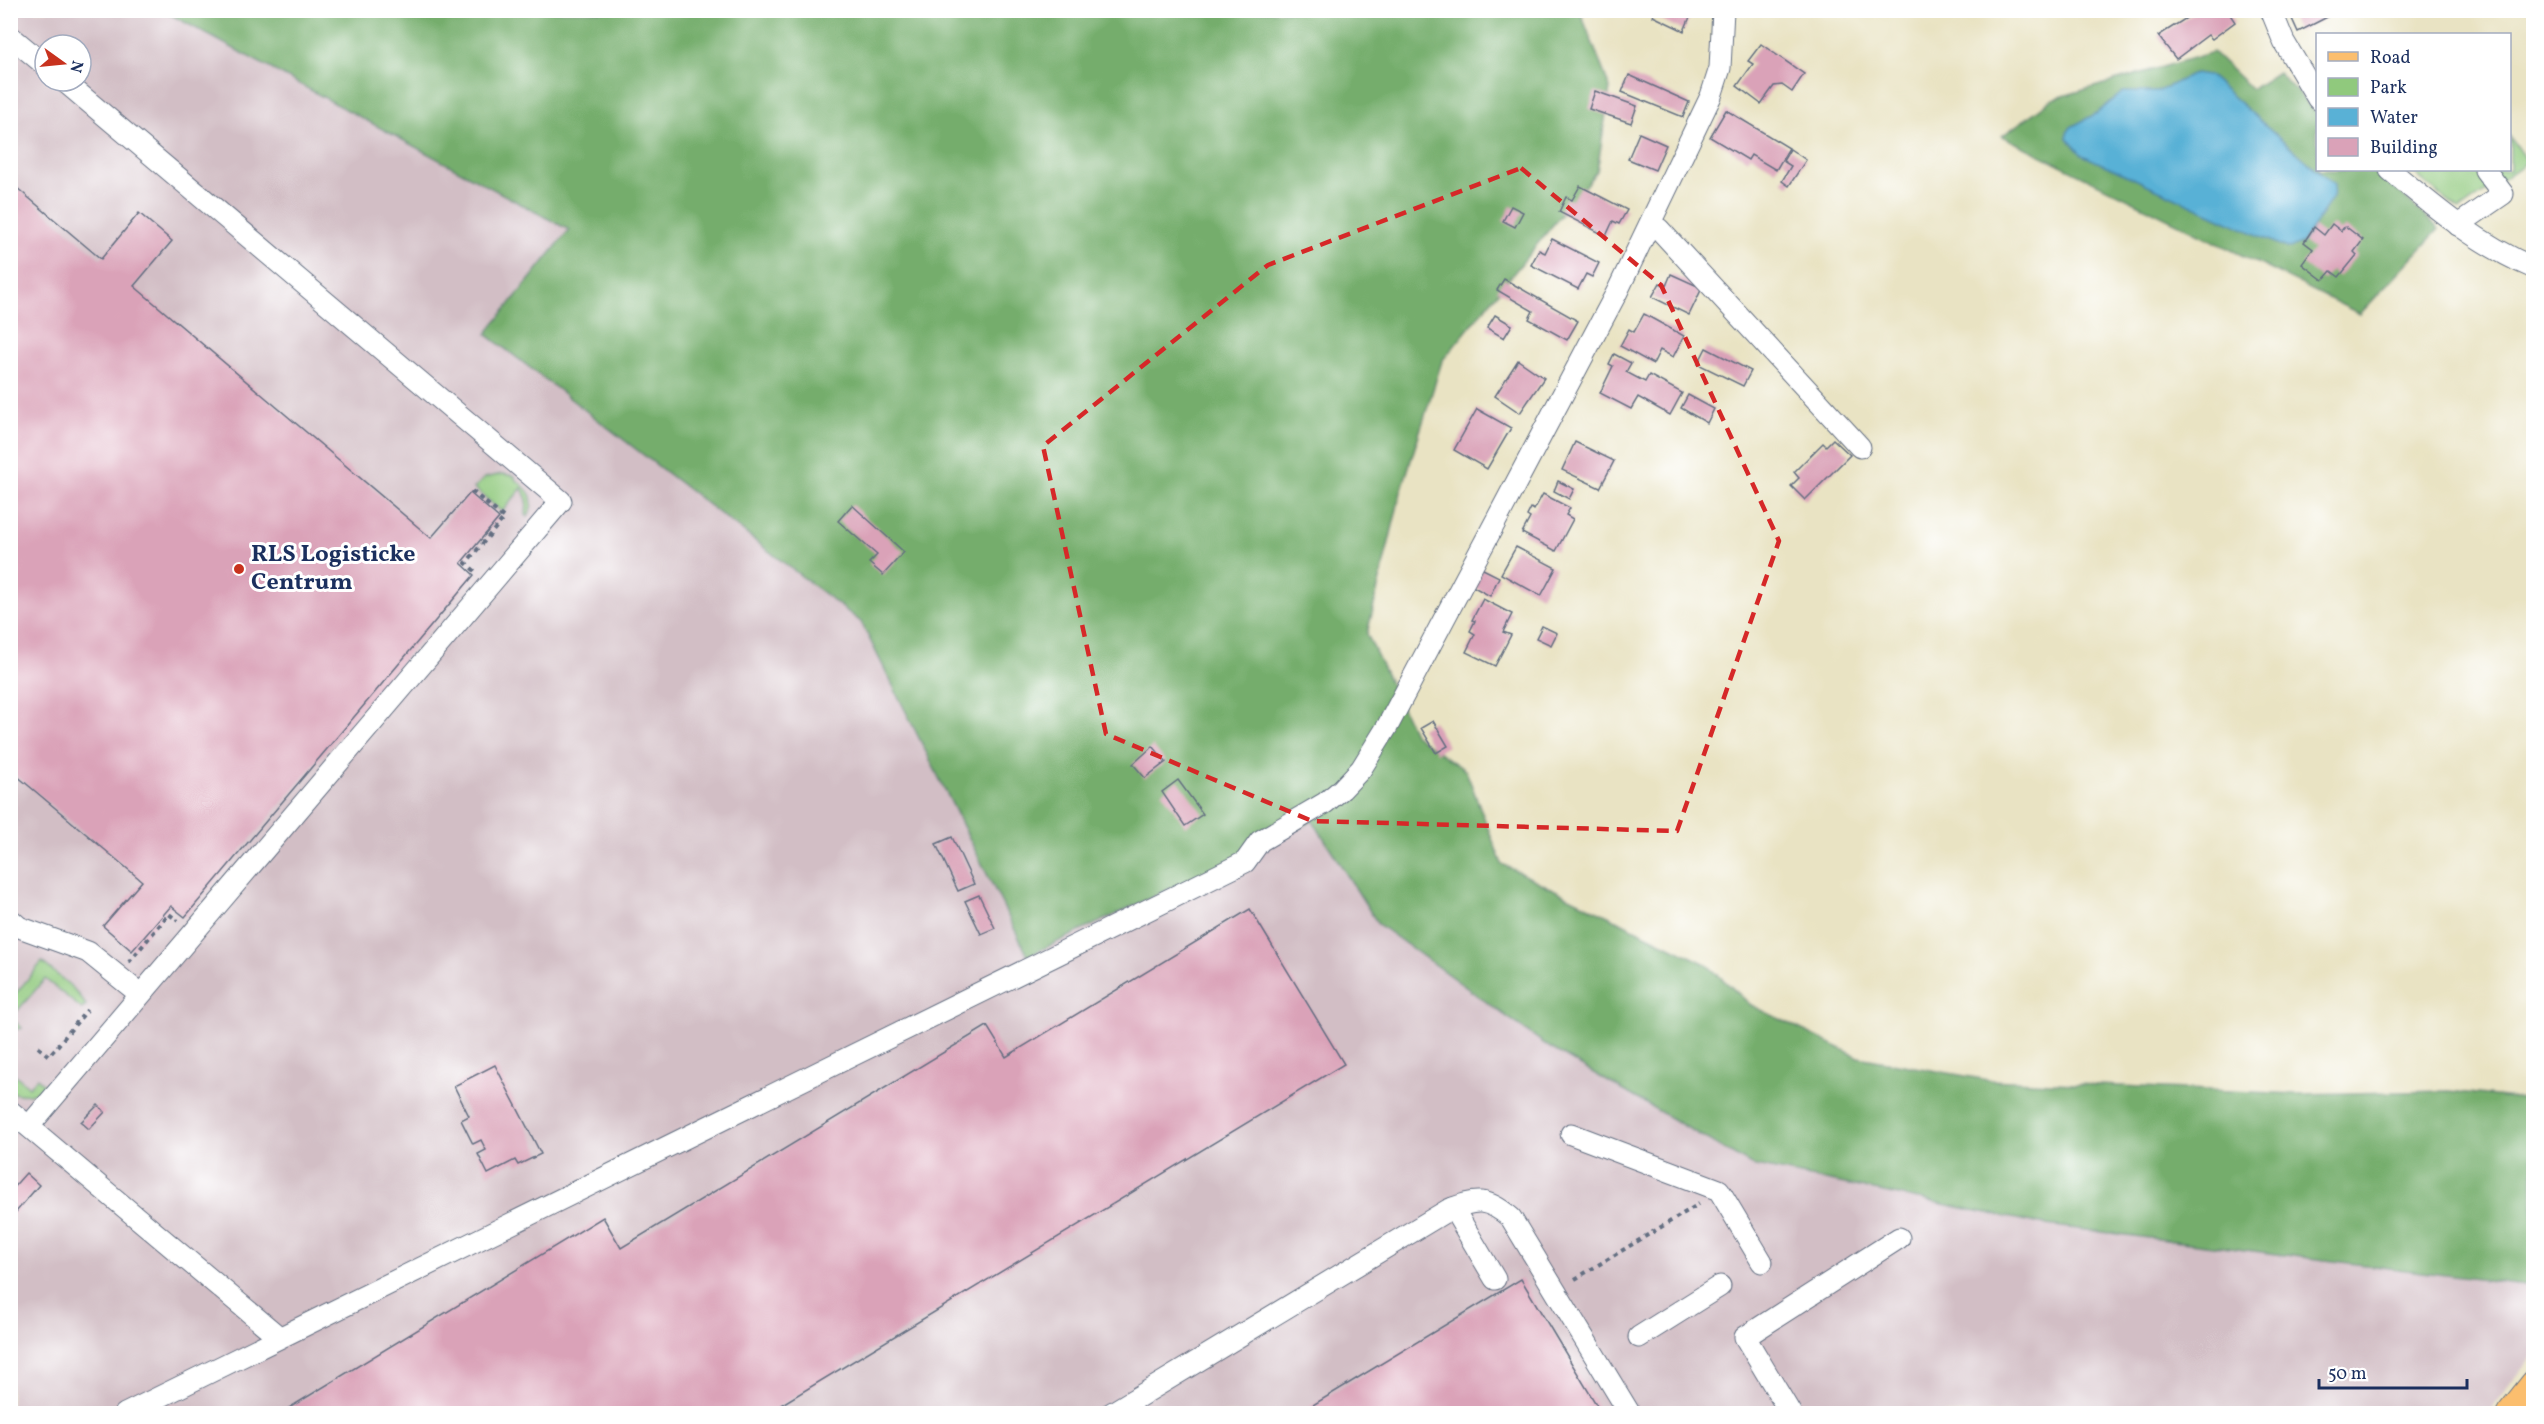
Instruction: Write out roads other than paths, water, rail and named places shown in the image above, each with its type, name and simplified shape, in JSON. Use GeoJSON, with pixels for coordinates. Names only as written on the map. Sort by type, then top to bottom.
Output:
{"type":"FeatureCollection","features":[{"type":"Feature","properties":{"kind":"main road"},"geometry":{"type":"LineString","coordinates":[[2510,1413],[2534,1384]]}},
{"type":"Feature","properties":{"kind":"street"},"geometry":{"type":"LineString","coordinates":[[125,1413],[1245,862],[1260,841],[1325,803],[1342,789],[1361,769],[1387,727],[1617,292],[1650,225],[1711,96],[1720,68],[1723,10]]}},
{"type":"Feature","properties":{"kind":"street"},"geometry":{"type":"LineString","coordinates":[[2271,10],[2284,42],[2316,96]]}},
{"type":"Feature","properties":{"kind":"street"},"geometry":{"type":"LineString","coordinates":[[10,36],[33,55]]}},
{"type":"Feature","properties":{"kind":"street"},"geometry":{"type":"LineString","coordinates":[[29,1126],[561,501],[78,93]]}},
{"type":"Feature","properties":{"kind":"street"},"geometry":{"type":"LineString","coordinates":[[2391,171],[2485,244],[2534,268]]}},
{"type":"Feature","properties":{"kind":"street"},"geometry":{"type":"LineString","coordinates":[[2458,225],[2503,194],[2486,171]]}},
{"type":"Feature","properties":{"kind":"street"},"geometry":{"type":"LineString","coordinates":[[1650,225],[1659,229],[1720,293],[1860,447]]}},
{"type":"Feature","properties":{"kind":"street"},"geometry":{"type":"LineString","coordinates":[[10,919],[19,927],[88,952],[140,994]]}},
{"type":"Feature","properties":{"kind":"street"},"geometry":{"type":"LineString","coordinates":[[10,1110],[279,1336]]}},
{"type":"Feature","properties":{"kind":"street"},"geometry":{"type":"LineString","coordinates":[[1571,1134],[1719,1190],[1762,1262]]}},
{"type":"Feature","properties":{"kind":"street"},"geometry":{"type":"LineString","coordinates":[[1110,1413],[1453,1208],[1484,1200],[1498,1206],[1511,1218],[1630,1413]]}},
{"type":"Feature","properties":{"kind":"street"},"geometry":{"type":"LineString","coordinates":[[1453,1208],[1495,1279]]}},
{"type":"Feature","properties":{"kind":"street"},"geometry":{"type":"LineString","coordinates":[[1791,1413],[1745,1337],[1899,1238]]}},
{"type":"Feature","properties":{"kind":"street"},"geometry":{"type":"LineString","coordinates":[[1639,1337],[1720,1286]]}},
{"type":"Feature","properties":{"kind":"water"},"geometry":{"type":"Polygon","coordinates":[[[2195,73],[2208,75],[2334,185],[2333,197],[2302,243],[2290,249],[2284,247],[2082,155],[2067,138],[2071,127],[2097,113],[2123,92],[2157,92],[2195,73]]]}},
{"type":"Feature","properties":{"kind":"place","name":"RLS Logisticke Centrum"},"geometry":{"type":"Point","coordinates":[239,569]}}]}
